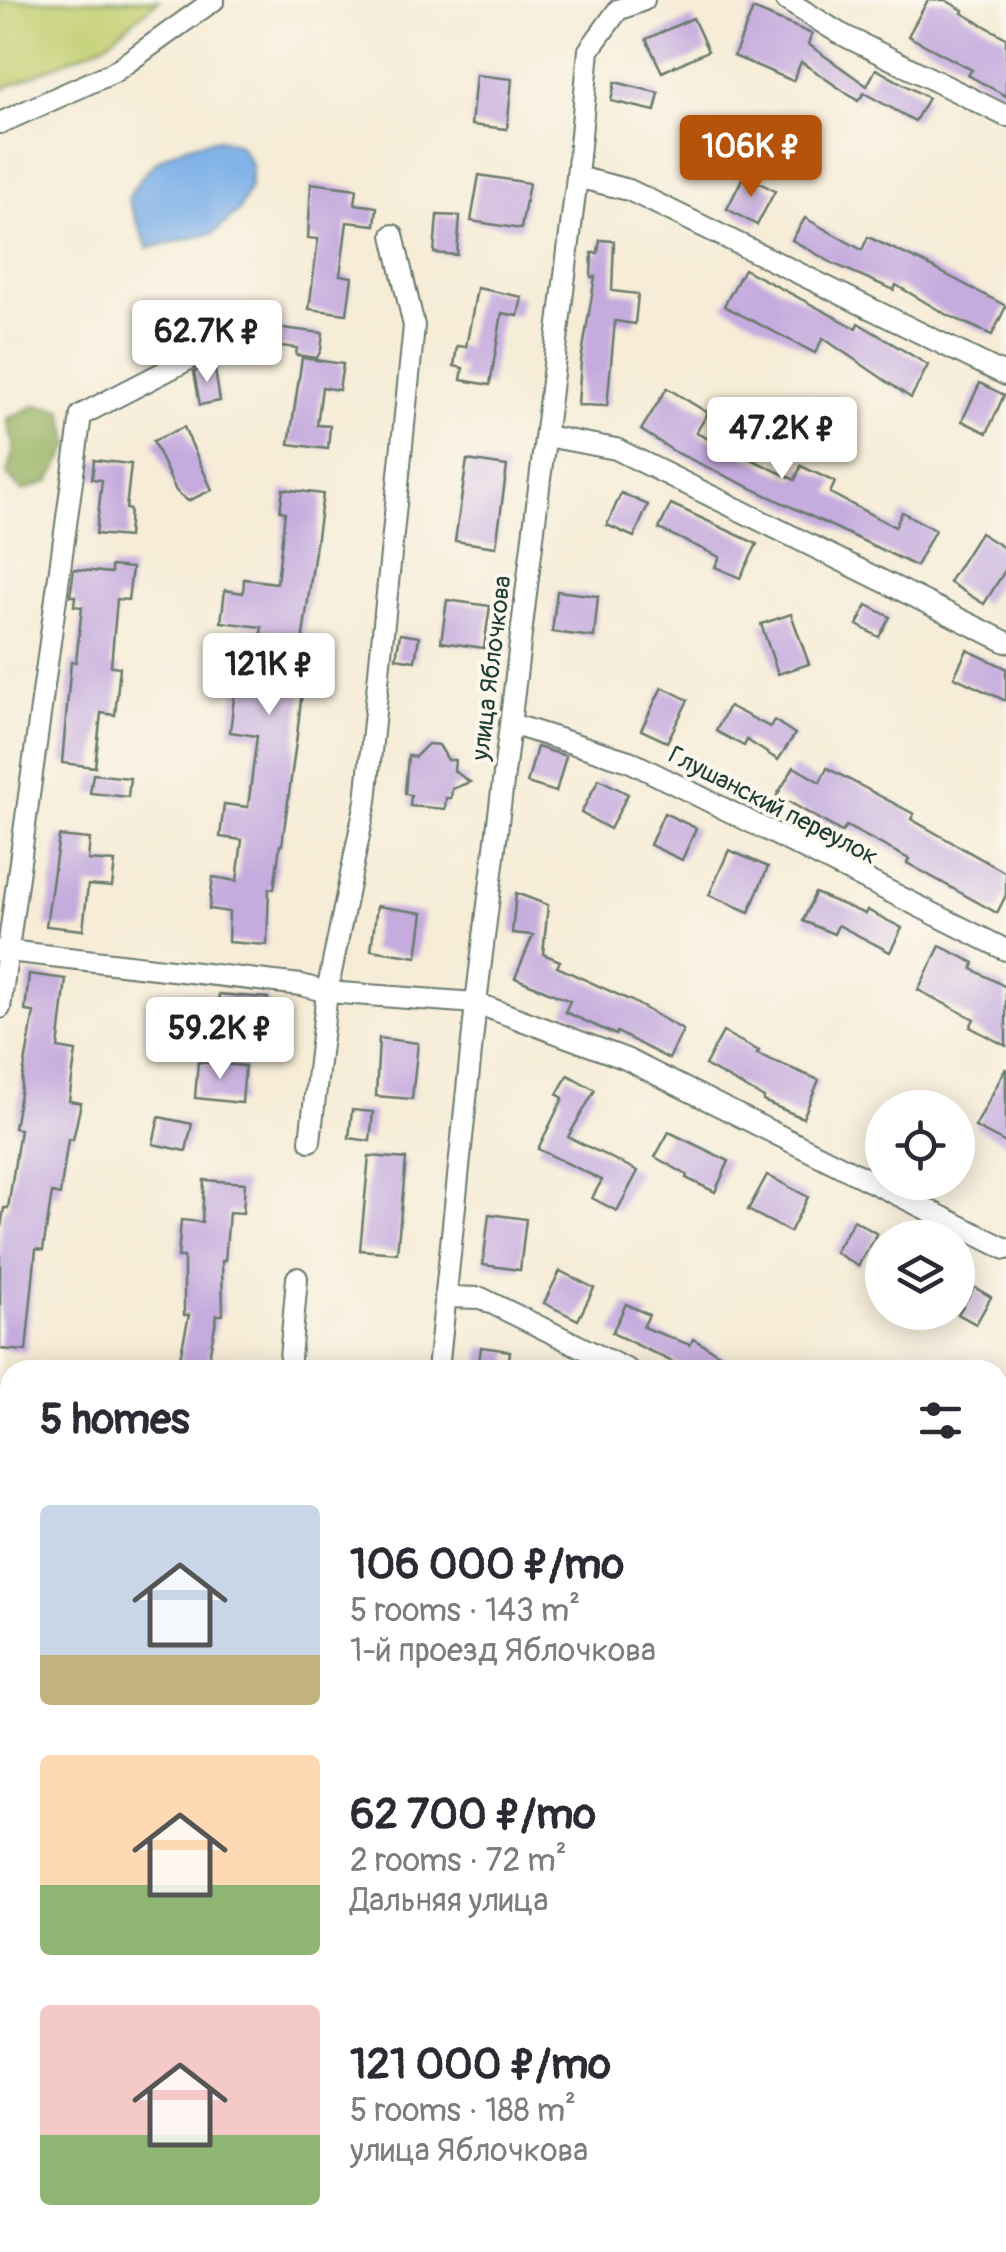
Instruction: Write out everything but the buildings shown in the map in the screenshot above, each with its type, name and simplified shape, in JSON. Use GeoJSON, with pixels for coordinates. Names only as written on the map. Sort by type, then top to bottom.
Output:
{"type":"FeatureCollection","features":[{"type":"Feature","properties":{"kind":"street"},"geometry":{"type":"LineString","coordinates":[[0,124],[114,72],[214,0]]}},
{"type":"Feature","properties":{"kind":"street","name":"улица Яблочкова"},"geometry":{"type":"LineString","coordinates":[[439,1360],[476,1002],[577,177],[589,50],[618,10],[644,0]]}},
{"type":"Feature","properties":{"kind":"street"},"geometry":{"type":"LineString","coordinates":[[786,0],[839,33],[1006,116]]}},
{"type":"Feature","properties":{"kind":"street"},"geometry":{"type":"LineString","coordinates":[[577,177],[629,190],[1006,375]]}},
{"type":"Feature","properties":{"kind":"street"},"geometry":{"type":"LineString","coordinates":[[310,1142],[327,992],[366,801],[414,326],[393,235]]}},
{"type":"Feature","properties":{"kind":"street"},"geometry":{"type":"LineString","coordinates":[[0,1008],[4,950],[81,414],[224,342]]}},
{"type":"Feature","properties":{"kind":"street"},"geometry":{"type":"LineString","coordinates":[[546,436],[616,449],[1006,642]]}},
{"type":"Feature","properties":{"kind":"street","name":"Глушанский переулок"},"geometry":{"type":"LineString","coordinates":[[511,724],[629,761],[1006,950]]}},
{"type":"Feature","properties":{"kind":"street"},"geometry":{"type":"LineString","coordinates":[[4,950],[301,985],[327,992],[476,1002],[626,1059],[1006,1249]]}},
{"type":"Feature","properties":{"kind":"street"},"geometry":{"type":"LineString","coordinates":[[290,1360],[297,1278]]}},
{"type":"Feature","properties":{"kind":"street"},"geometry":{"type":"LineString","coordinates":[[445,1297],[481,1298],[608,1360]]}},
{"type":"Feature","properties":{"kind":"green space"},"geometry":{"type":"Polygon","coordinates":[[[0,0],[159,0],[105,44],[0,90],[0,0]]]}},
{"type":"Feature","properties":{"kind":"green space"},"geometry":{"type":"Polygon","coordinates":[[[36,405],[62,409],[70,445],[50,481],[22,491],[7,474],[14,449],[7,419],[36,405]]]}},
{"type":"Feature","properties":{"kind":"water"},"geometry":{"type":"Polygon","coordinates":[[[220,139],[239,145],[252,165],[250,186],[239,211],[214,233],[148,248],[128,199],[136,185],[165,156],[190,145],[220,139]]]}}]}
